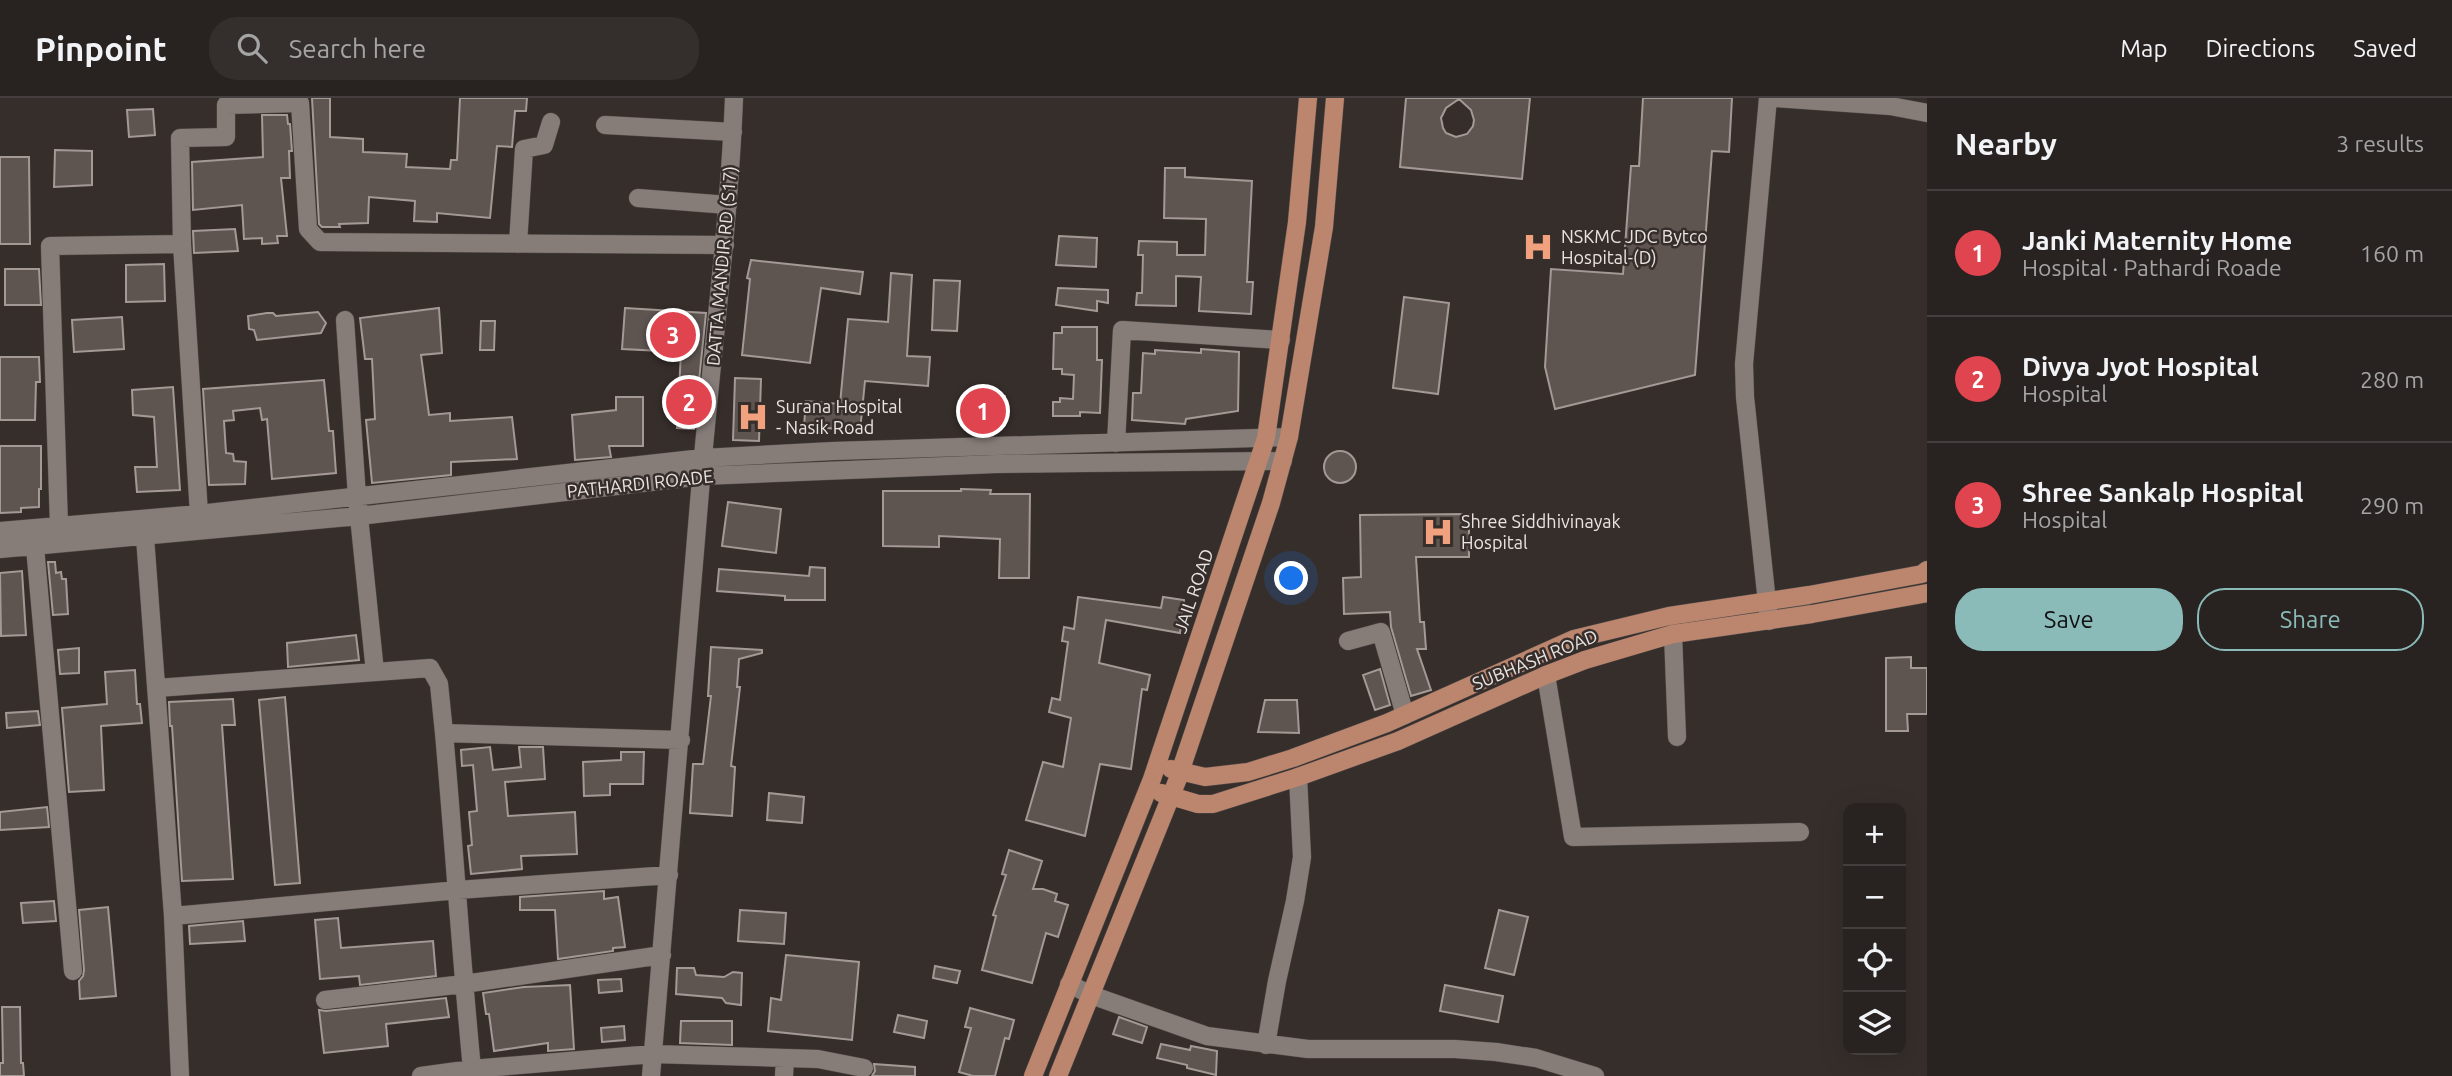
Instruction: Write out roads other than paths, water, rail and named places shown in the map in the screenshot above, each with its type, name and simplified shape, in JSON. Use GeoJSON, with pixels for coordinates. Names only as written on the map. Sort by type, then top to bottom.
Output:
{"type":"FeatureCollection","features":[{"type":"Feature","properties":{"kind":"main road","name":"JAIL ROAD"},"geometry":{"type":"LineString","coordinates":[[1033,1076],[1157,766],[1260,461],[1266,438],[1297,222],[1308,98]]}},
{"type":"Feature","properties":{"kind":"main road"},"geometry":{"type":"LineString","coordinates":[[1058,1076],[1171,796],[1267,516],[1283,461],[1324,227],[1335,98]]}},
{"type":"Feature","properties":{"kind":"main road","name":"SUBHASH ROAD"},"geometry":{"type":"LineString","coordinates":[[1157,766],[1205,777],[1248,772],[1293,758],[1405,715],[1574,639],[1669,616],[1766,602],[1922,574],[1927,570]]}},
{"type":"Feature","properties":{"kind":"main road","name":"SUBHASH ROAD"},"geometry":{"type":"LineString","coordinates":[[1148,790],[1198,804],[1213,804],[1398,741],[1585,660],[1672,634],[1769,621],[1927,593]]}},
{"type":"Feature","properties":{"kind":"street","name":"DATTA MANDIR RD (S17)"},"geometry":{"type":"LineString","coordinates":[[651,1076],[703,467],[725,245],[734,98]]}},
{"type":"Feature","properties":{"kind":"street"},"geometry":{"type":"LineString","coordinates":[[1768,98],[1744,365],[1745,397],[1769,621]]}},
{"type":"Feature","properties":{"kind":"street"},"geometry":{"type":"LineString","coordinates":[[1775,98],[1890,106],[1927,113]]}},
{"type":"Feature","properties":{"kind":"street"},"geometry":{"type":"LineString","coordinates":[[199,514],[182,244],[180,138],[226,137],[226,105],[300,103],[308,229],[320,242],[725,245]]}},
{"type":"Feature","properties":{"kind":"street"},"geometry":{"type":"LineString","coordinates":[[518,244],[524,149],[544,145],[551,122]]}},
{"type":"Feature","properties":{"kind":"street"},"geometry":{"type":"LineString","coordinates":[[605,125],[733,132]]}},
{"type":"Feature","properties":{"kind":"street"},"geometry":{"type":"LineString","coordinates":[[638,198],[728,205]]}},
{"type":"Feature","properties":{"kind":"street"},"geometry":{"type":"LineString","coordinates":[[59,526],[50,246],[182,244]]}},
{"type":"Feature","properties":{"kind":"street"},"geometry":{"type":"LineString","coordinates":[[345,320],[357,497],[375,671]]}},
{"type":"Feature","properties":{"kind":"street"},"geometry":{"type":"LineString","coordinates":[[1116,443],[1122,330],[1281,340]]}},
{"type":"Feature","properties":{"kind":"street"},"geometry":{"type":"LineString","coordinates":[[0,531],[703,467],[833,451],[1289,437]]}},
{"type":"Feature","properties":{"kind":"street","name":"PATHARDI ROADE"},"geometry":{"type":"LineString","coordinates":[[0,549],[359,516],[703,467],[1283,461]]}},
{"type":"Feature","properties":{"kind":"street"},"geometry":{"type":"LineString","coordinates":[[145,537],[173,916],[180,1076]]}},
{"type":"Feature","properties":{"kind":"street"},"geometry":{"type":"LineString","coordinates":[[35,547],[73,971]]}},
{"type":"Feature","properties":{"kind":"street"},"geometry":{"type":"LineString","coordinates":[[1348,641],[1381,632],[1405,715]]}},
{"type":"Feature","properties":{"kind":"street"},"geometry":{"type":"LineString","coordinates":[[1672,634],[1676,737]]}},
{"type":"Feature","properties":{"kind":"street"},"geometry":{"type":"LineString","coordinates":[[157,688],[430,668],[439,684],[444,733],[471,1072]]}},
{"type":"Feature","properties":{"kind":"street"},"geometry":{"type":"LineString","coordinates":[[1546,675],[1573,837],[1800,832]]}},
{"type":"Feature","properties":{"kind":"street"},"geometry":{"type":"LineString","coordinates":[[444,733],[681,740]]}},
{"type":"Feature","properties":{"kind":"street"},"geometry":{"type":"LineString","coordinates":[[1266,1045],[1302,857],[1298,777]]}},
{"type":"Feature","properties":{"kind":"street"},"geometry":{"type":"LineString","coordinates":[[173,916],[458,890],[669,875]]}},
{"type":"Feature","properties":{"kind":"street"},"geometry":{"type":"LineString","coordinates":[[325,1000],[464,984],[662,955]]}},
{"type":"Feature","properties":{"kind":"street"},"geometry":{"type":"LineString","coordinates":[[1069,984],[1091,995],[1207,1036],[1308,1049],[1455,1049],[1496,1052],[1535,1058],[1595,1076]]}},
{"type":"Feature","properties":{"kind":"street"},"geometry":{"type":"LineString","coordinates":[[421,1076],[653,1054],[785,1067],[818,1059],[864,1068]]}},
{"type":"Feature","properties":{"kind":"place","name":"NSKMC JDC Bytco Hospital-(D)"},"geometry":{"type":"Point","coordinates":[1538,247]}},
{"type":"Feature","properties":{"kind":"place","name":"Shree Sankalp Hospital"},"geometry":{"type":"Point","coordinates":[673,335]}},
{"type":"Feature","properties":{"kind":"place","name":"Divya Jyot Hospital"},"geometry":{"type":"Point","coordinates":[689,402]}},
{"type":"Feature","properties":{"kind":"place","name":"Janki Maternity Home"},"geometry":{"type":"Point","coordinates":[983,411]}},
{"type":"Feature","properties":{"kind":"place","name":"Surana Hospital - Nasik Road"},"geometry":{"type":"Point","coordinates":[753,417]}},
{"type":"Feature","properties":{"kind":"place","name":"Shree Siddhivinayak Hospital"},"geometry":{"type":"Point","coordinates":[1438,532]}}]}
